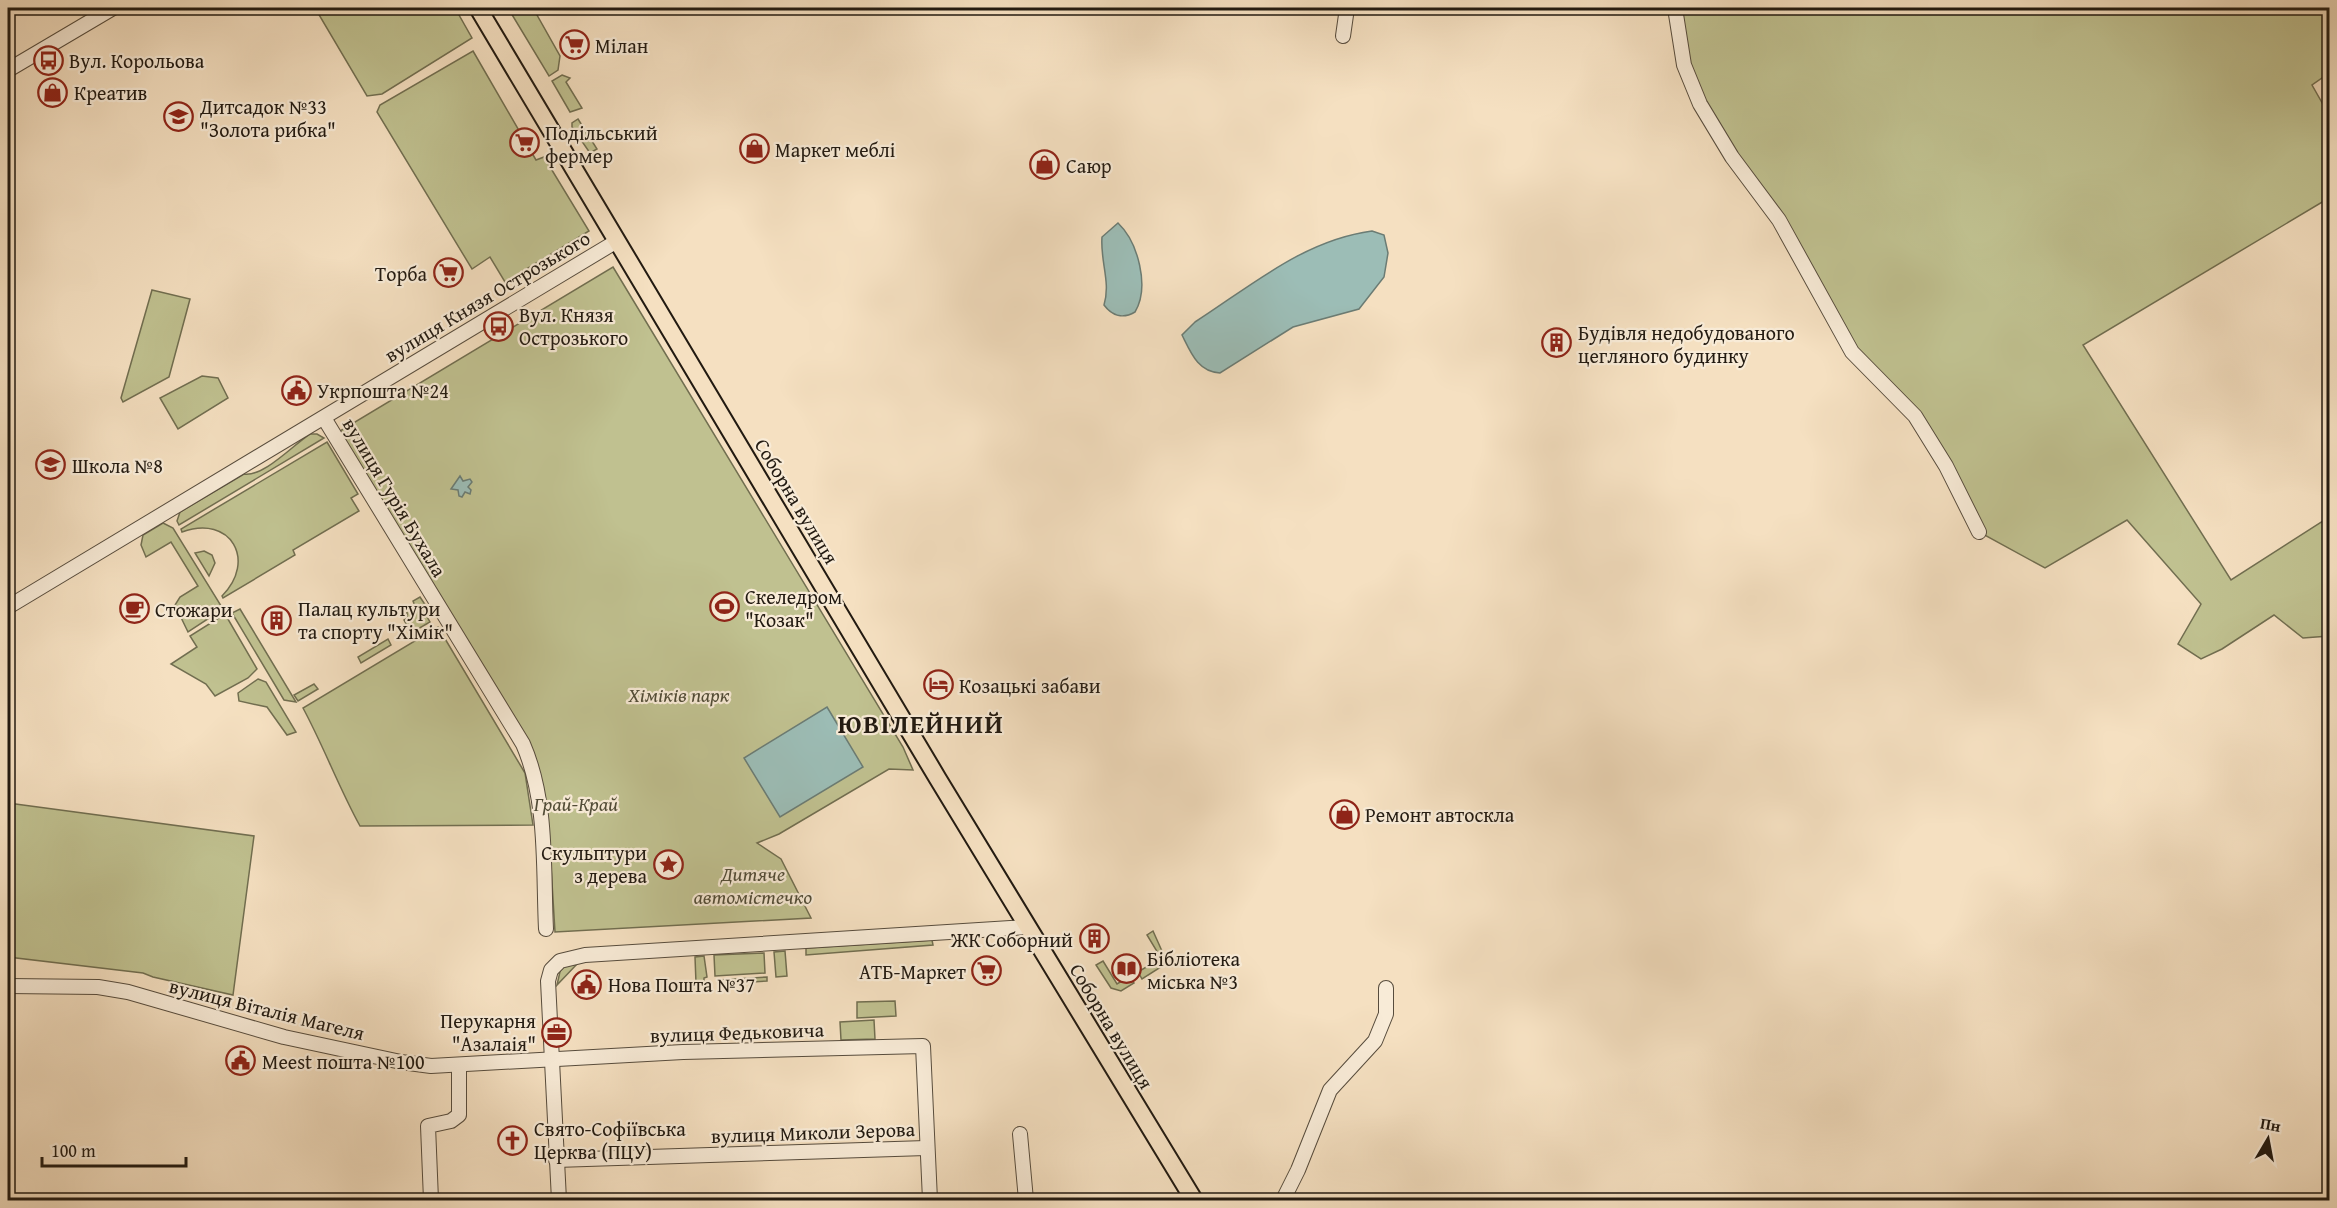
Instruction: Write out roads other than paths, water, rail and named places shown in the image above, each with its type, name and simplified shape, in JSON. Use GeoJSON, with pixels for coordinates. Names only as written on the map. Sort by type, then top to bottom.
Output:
{"type":"FeatureCollection","features":[{"type":"Feature","properties":{"kind":"main road","name":"Соборна вулиця"},"geometry":{"type":"LineString","coordinates":[[478,8],[1194,1200]]}},
{"type":"Feature","properties":{"kind":"street"},"geometry":{"type":"LineString","coordinates":[[8,70],[113,8]]}},
{"type":"Feature","properties":{"kind":"street"},"geometry":{"type":"LineString","coordinates":[[1343,36],[1347,8]]}},
{"type":"Feature","properties":{"kind":"street"},"geometry":{"type":"LineString","coordinates":[[1675,8],[1684,66],[1701,104],[1732,157],[1779,220],[1852,352],[1915,416],[1946,466],[1979,532]]}},
{"type":"Feature","properties":{"kind":"street","name":"вулиця Князя Острозького"},"geometry":{"type":"LineString","coordinates":[[8,607],[617,241]]}},
{"type":"Feature","properties":{"kind":"street","name":"вулиця Гурія Бухала"},"geometry":{"type":"LineString","coordinates":[[324,418],[523,744],[539,794],[546,929]]}},
{"type":"Feature","properties":{"kind":"street"},"geometry":{"type":"LineString","coordinates":[[559,1200],[549,981],[551,970],[560,961],[578,955],[688,946],[1028,927]]}},
{"type":"Feature","properties":{"kind":"street","name":"вулиця Віталія Магеля"},"geometry":{"type":"LineString","coordinates":[[8,986],[98,987],[128,992],[296,1039],[401,1062],[431,1066],[552,1060]]}},
{"type":"Feature","properties":{"kind":"street"},"geometry":{"type":"LineString","coordinates":[[1282,1200],[1298,1170],[1330,1090],[1375,1041],[1386,1014],[1386,988]]}},
{"type":"Feature","properties":{"kind":"street","name":"вулиця Федьковича"},"geometry":{"type":"LineString","coordinates":[[552,1060],[695,1052],[923,1046],[926,1148]]}},
{"type":"Feature","properties":{"kind":"street"},"geometry":{"type":"LineString","coordinates":[[432,1200],[428,1126],[451,1121],[459,1115],[459,1065]]}},
{"type":"Feature","properties":{"kind":"street"},"geometry":{"type":"LineString","coordinates":[[1020,1134],[1026,1200]]}},
{"type":"Feature","properties":{"kind":"street"},"geometry":{"type":"LineString","coordinates":[[926,1148],[930,1200]]}},
{"type":"Feature","properties":{"kind":"street","name":"вулиця Миколи Зерова"},"geometry":{"type":"LineString","coordinates":[[556,1160],[926,1148]]}},
{"type":"Feature","properties":{"kind":"water"},"geometry":{"type":"Polygon","coordinates":[[[1118,223],[1131,241],[1140,265],[1141,278],[1139,302],[1135,312],[1122,316],[1114,314],[1104,305],[1106,280],[1102,237],[1118,223]]]}},
{"type":"Feature","properties":{"kind":"water"},"geometry":{"type":"Polygon","coordinates":[[[1372,231],[1384,235],[1388,253],[1384,277],[1359,309],[1293,327],[1220,373],[1206,369],[1196,360],[1182,335],[1195,322],[1301,254],[1347,236],[1372,231]]]}},
{"type":"Feature","properties":{"kind":"water"},"geometry":{"type":"Polygon","coordinates":[[[460,476],[463,481],[470,479],[472,482],[468,487],[471,490],[470,494],[465,492],[462,497],[459,496],[458,490],[451,489],[460,476]]]}},
{"type":"Feature","properties":{"kind":"water"},"geometry":{"type":"Polygon","coordinates":[[[827,707],[863,767],[780,817],[744,758],[827,707]]]}},
{"type":"Feature","properties":{"kind":"place","name":"Мілан"},"geometry":{"type":"Point","coordinates":[574,45]}},
{"type":"Feature","properties":{"kind":"place","name":"Вул. Корольова"},"geometry":{"type":"Point","coordinates":[48,60]}},
{"type":"Feature","properties":{"kind":"place","name":"Креатив"},"geometry":{"type":"Point","coordinates":[53,92]}},
{"type":"Feature","properties":{"kind":"place","name":"Дитсадок №33 \"Золота рибка\""},"geometry":{"type":"Point","coordinates":[179,117]}},
{"type":"Feature","properties":{"kind":"place","name":"Подільський фермер"},"geometry":{"type":"Point","coordinates":[524,143]}},
{"type":"Feature","properties":{"kind":"place","name":"Маркет меблі"},"geometry":{"type":"Point","coordinates":[754,149]}},
{"type":"Feature","properties":{"kind":"place","name":"Саюр"},"geometry":{"type":"Point","coordinates":[1045,165]}},
{"type":"Feature","properties":{"kind":"place","name":"Торба"},"geometry":{"type":"Point","coordinates":[448,273]}},
{"type":"Feature","properties":{"kind":"place","name":"Вул. Князя Острозького"},"geometry":{"type":"Point","coordinates":[498,326]}},
{"type":"Feature","properties":{"kind":"place","name":"Будівля недобудованого цегляного будинку"},"geometry":{"type":"Point","coordinates":[1557,343]}},
{"type":"Feature","properties":{"kind":"place","name":"Укрпошта №24"},"geometry":{"type":"Point","coordinates":[296,390]}},
{"type":"Feature","properties":{"kind":"place","name":"Школа №8"},"geometry":{"type":"Point","coordinates":[51,465]}},
{"type":"Feature","properties":{"kind":"place","name":"Скеледром \"Козак\""},"geometry":{"type":"Point","coordinates":[724,607]}},
{"type":"Feature","properties":{"kind":"place","name":"Стожари"},"geometry":{"type":"Point","coordinates":[134,609]}},
{"type":"Feature","properties":{"kind":"place","name":"Палац культури та спорту \"Хімік\""},"geometry":{"type":"Point","coordinates":[277,620]}},
{"type":"Feature","properties":{"kind":"place","name":"Козацькі забави"},"geometry":{"type":"Point","coordinates":[938,685]}},
{"type":"Feature","properties":{"kind":"place","name":"Ремонт автоскла"},"geometry":{"type":"Point","coordinates":[1344,814]}},
{"type":"Feature","properties":{"kind":"place","name":"Скульптури з дерева"},"geometry":{"type":"Point","coordinates":[668,864]}},
{"type":"Feature","properties":{"kind":"place","name":"ЖК Соборний"},"geometry":{"type":"Point","coordinates":[1094,939]}},
{"type":"Feature","properties":{"kind":"place","name":"Бібліотека міська №3"},"geometry":{"type":"Point","coordinates":[1126,969]}},
{"type":"Feature","properties":{"kind":"place","name":"АТБ-Маркет"},"geometry":{"type":"Point","coordinates":[987,971]}},
{"type":"Feature","properties":{"kind":"place","name":"Нова Пошта №37"},"geometry":{"type":"Point","coordinates":[587,984]}},
{"type":"Feature","properties":{"kind":"place","name":"Перукарня \"Азалаія\""},"geometry":{"type":"Point","coordinates":[557,1032]}},
{"type":"Feature","properties":{"kind":"place","name":"Meest пошта №100"},"geometry":{"type":"Point","coordinates":[241,1061]}},
{"type":"Feature","properties":{"kind":"place","name":"Свято-Софіївська Церква (ПЦУ)"},"geometry":{"type":"Point","coordinates":[513,1140]}},
{"type":"Feature","properties":{"kind":"district","name":"ЮВІЛЕЙНИЙ"},"geometry":{"type":"Point","coordinates":[921,723]}},
{"type":"Feature","properties":{"kind":"park label","name":"Хіміків парк"},"geometry":{"type":"Point","coordinates":[679,694]}},
{"type":"Feature","properties":{"kind":"park label","name":"Грай-Край"},"geometry":{"type":"Point","coordinates":[576,803]}},
{"type":"Feature","properties":{"kind":"park label","name":"Дитяче автомістечко"},"geometry":{"type":"Point","coordinates":[753,884]}}]}
